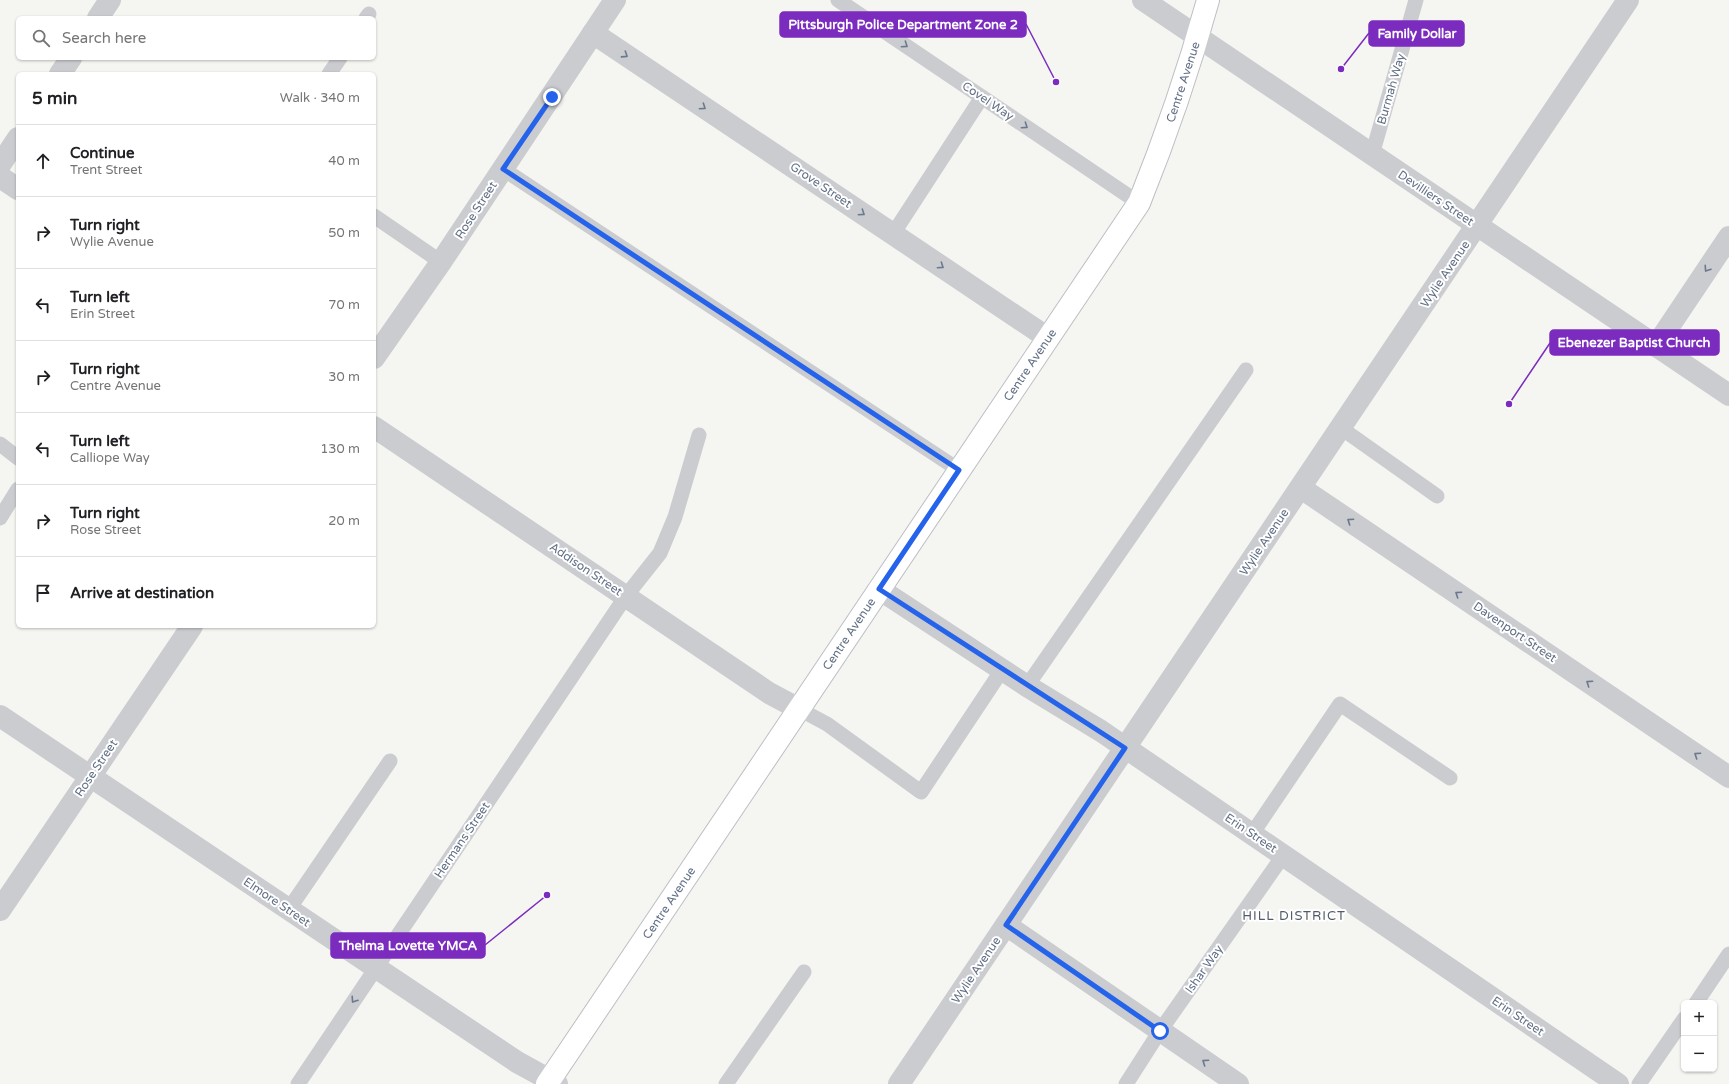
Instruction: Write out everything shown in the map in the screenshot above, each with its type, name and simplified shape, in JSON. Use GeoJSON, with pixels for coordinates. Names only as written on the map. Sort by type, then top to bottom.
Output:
{"type":"FeatureCollection","features":[{"type":"Feature","properties":{"kind":"main road","name":"Centre Avenue"},"geometry":{"type":"LineString","coordinates":[[551,1083],[879,589],[1139,203],[1166,135],[1188,71],[1208,0]]}},
{"type":"Feature","properties":{"kind":"street"},"geometry":{"type":"LineString","coordinates":[[99,16],[110,0]]}},
{"type":"Feature","properties":{"kind":"street","name":"Rose Street"},"geometry":{"type":"LineString","coordinates":[[376,355],[442,262],[616,0]]}},
{"type":"Feature","properties":{"kind":"street","name":"Devilliers Street"},"geometry":{"type":"LineString","coordinates":[[1143,0],[1729,395]]}},
{"type":"Feature","properties":{"kind":"street","name":"Wylie Avenue"},"geometry":{"type":"LineString","coordinates":[[898,1084],[1628,0]]}},
{"type":"Feature","properties":{"kind":"street","name":"Grove Street"},"geometry":{"type":"LineString","coordinates":[[593,33],[1048,338]]}},
{"type":"Feature","properties":{"kind":"street"},"geometry":{"type":"LineString","coordinates":[[61,72],[70,60]]}},
{"type":"Feature","properties":{"kind":"street"},"geometry":{"type":"LineString","coordinates":[[0,165],[16,141]]}},
{"type":"Feature","properties":{"kind":"street"},"geometry":{"type":"LineString","coordinates":[[0,177],[16,188]]}},
{"type":"Feature","properties":{"kind":"street"},"geometry":{"type":"LineString","coordinates":[[1656,346],[1729,237]]}},
{"type":"Feature","properties":{"kind":"street","name":"Addison Street"},"geometry":{"type":"LineString","coordinates":[[376,429],[769,693],[799,709]]}},
{"type":"Feature","properties":{"kind":"street","name":"Davenport Street"},"geometry":{"type":"LineString","coordinates":[[1300,488],[1729,777]]}},
{"type":"Feature","properties":{"kind":"street","name":"Erin Street"},"geometry":{"type":"LineString","coordinates":[[879,589],[1002,670],[1100,731],[1618,1084]]}},
{"type":"Feature","properties":{"kind":"street","name":"Rose Street"},"geometry":{"type":"LineString","coordinates":[[0,910],[191,628]]}},
{"type":"Feature","properties":{"kind":"street","name":"Elmore Street"},"geometry":{"type":"LineString","coordinates":[[0,716],[517,1062],[551,1083]]}},
{"type":"Feature","properties":{"kind":"street"},"geometry":{"type":"LineString","coordinates":[[1006,925],[1238,1084]]}},
{"type":"Feature","properties":{"kind":"lane","name":"Covel Way"},"geometry":{"type":"LineString","coordinates":[[838,0],[1139,203]]}},
{"type":"Feature","properties":{"kind":"lane","name":"Burmah Way"},"geometry":{"type":"LineString","coordinates":[[1372,155],[1416,0]]}},
{"type":"Feature","properties":{"kind":"lane"},"geometry":{"type":"LineString","coordinates":[[330,72],[339,60]]}},
{"type":"Feature","properties":{"kind":"lane"},"geometry":{"type":"LineString","coordinates":[[893,234],[982,97]]}},
{"type":"Feature","properties":{"kind":"lane"},"geometry":{"type":"LineString","coordinates":[[503,169],[959,470]]}},
{"type":"Feature","properties":{"kind":"lane"},"geometry":{"type":"LineString","coordinates":[[376,217],[442,262]]}},
{"type":"Feature","properties":{"kind":"lane"},"geometry":{"type":"LineString","coordinates":[[1027,686],[1246,370]]}},
{"type":"Feature","properties":{"kind":"lane"},"geometry":{"type":"LineString","coordinates":[[1341,428],[1438,496]]}},
{"type":"Feature","properties":{"kind":"lane","name":"Hermans Street"},"geometry":{"type":"LineString","coordinates":[[298,1084],[626,596],[660,553],[675,517],[699,435]]}},
{"type":"Feature","properties":{"kind":"lane"},"geometry":{"type":"LineString","coordinates":[[0,444],[16,456]]}},
{"type":"Feature","properties":{"kind":"lane"},"geometry":{"type":"LineString","coordinates":[[0,518],[16,492]]}},
{"type":"Feature","properties":{"kind":"lane"},"geometry":{"type":"LineString","coordinates":[[799,709],[827,724],[921,792],[1002,670]]}},
{"type":"Feature","properties":{"kind":"lane"},"geometry":{"type":"LineString","coordinates":[[1252,834],[1340,704],[1450,778]]}},
{"type":"Feature","properties":{"kind":"lane"},"geometry":{"type":"LineString","coordinates":[[288,909],[390,761]]}},
{"type":"Feature","properties":{"kind":"lane","name":"Ishar Way"},"geometry":{"type":"LineString","coordinates":[[1126,1084],[1160,1031],[1283,856]]}},
{"type":"Feature","properties":{"kind":"lane"},"geometry":{"type":"LineString","coordinates":[[1698,1000],[1729,954]]}},
{"type":"Feature","properties":{"kind":"lane"},"geometry":{"type":"LineString","coordinates":[[726,1084],[804,972]]}},
{"type":"Feature","properties":{"kind":"lane"},"geometry":{"type":"LineString","coordinates":[[1638,1084],[1681,1023]]}},
{"type":"Feature","properties":{"kind":"place","name":"Family Dollar"},"geometry":{"type":"Point","coordinates":[1341,69]}},
{"type":"Feature","properties":{"kind":"place","name":"Pittsburgh Police Department Zone 2"},"geometry":{"type":"Point","coordinates":[1056,82]}},
{"type":"Feature","properties":{"kind":"place","name":"Ebenezer Baptist Church"},"geometry":{"type":"Point","coordinates":[1509,404]}},
{"type":"Feature","properties":{"kind":"place","name":"Thelma Lovette YMCA"},"geometry":{"type":"Point","coordinates":[547,895]}},
{"type":"Feature","properties":{"kind":"district","name":"HILL DISTRICT"},"geometry":{"type":"Point","coordinates":[1294,915]}},
{"type":"Feature","properties":{"kind":"route"},"geometry":{"type":"LineString","coordinates":[[552,97],[503,169],[959,470],[879,589],[1002,670],[1125,748],[1006,925],[1160,1031]]}}]}
